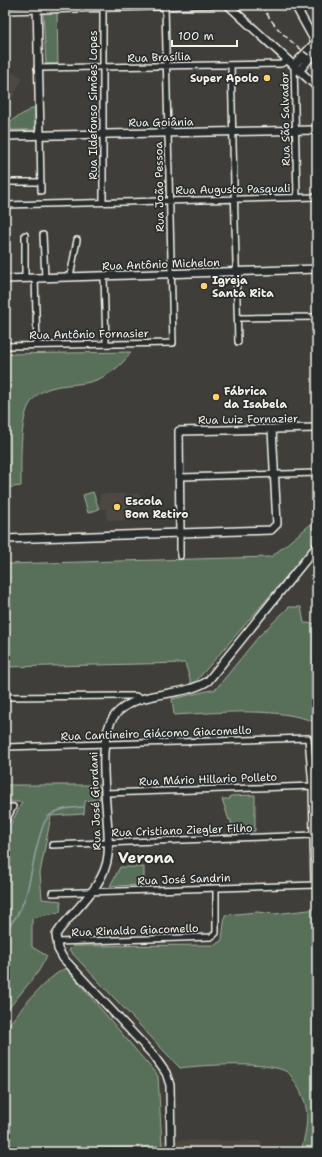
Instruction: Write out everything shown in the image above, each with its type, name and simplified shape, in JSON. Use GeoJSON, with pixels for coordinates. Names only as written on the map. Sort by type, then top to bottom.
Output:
{"type":"FeatureCollection","features":[{"type":"Feature","properties":{"kind":"street"},"geometry":{"type":"LineString","coordinates":[[5,11],[37,7],[103,8],[221,5]]}},
{"type":"Feature","properties":{"kind":"street"},"geometry":{"type":"LineString","coordinates":[[228,5],[284,61],[293,64],[317,87]]}},
{"type":"Feature","properties":{"kind":"street"},"geometry":{"type":"LineString","coordinates":[[295,5],[316,46]]}},
{"type":"Feature","properties":{"kind":"street"},"geometry":{"type":"LineString","coordinates":[[37,7],[37,68],[41,191]]}},
{"type":"Feature","properties":{"kind":"street","name":"Rua João Pessoa"},"geometry":{"type":"LineString","coordinates":[[165,7],[168,67],[169,200],[173,343]]}},
{"type":"Feature","properties":{"kind":"street","name":"Rua Ildefonso Simões Lopes"},"geometry":{"type":"LineString","coordinates":[[103,8],[103,202]]}},
{"type":"Feature","properties":{"kind":"street"},"geometry":{"type":"LineString","coordinates":[[293,64],[316,46]]}},
{"type":"Feature","properties":{"kind":"street"},"geometry":{"type":"LineString","coordinates":[[300,70],[316,46]]}},
{"type":"Feature","properties":{"kind":"street","name":"Rua Brasília"},"geometry":{"type":"LineString","coordinates":[[37,68],[168,67],[231,65],[284,61]]}},
{"type":"Feature","properties":{"kind":"street","name":"Rua São Salvador"},"geometry":{"type":"LineString","coordinates":[[293,64],[297,197]]}},
{"type":"Feature","properties":{"kind":"street"},"geometry":{"type":"LineString","coordinates":[[231,65],[233,198],[238,342]]}},
{"type":"Feature","properties":{"kind":"street","name":"Rua Goiânia"},"geometry":{"type":"LineString","coordinates":[[5,136],[317,130]]}},
{"type":"Feature","properties":{"kind":"street"},"geometry":{"type":"LineString","coordinates":[[5,182],[41,182]]}},
{"type":"Feature","properties":{"kind":"street","name":"Rua Augusto Pasquali"},"geometry":{"type":"LineString","coordinates":[[5,205],[317,197]]}},
{"type":"Feature","properties":{"kind":"street"},"geometry":{"type":"LineString","coordinates":[[24,278],[25,235]]}},
{"type":"Feature","properties":{"kind":"street"},"geometry":{"type":"LineString","coordinates":[[43,235],[45,278]]}},
{"type":"Feature","properties":{"kind":"street"},"geometry":{"type":"LineString","coordinates":[[70,277],[77,240]]}},
{"type":"Feature","properties":{"kind":"street","name":"Rua Antônio Michelon"},"geometry":{"type":"LineString","coordinates":[[5,279],[317,269]]}},
{"type":"Feature","properties":{"kind":"street"},"geometry":{"type":"LineString","coordinates":[[104,277],[106,343]]}},
{"type":"Feature","properties":{"kind":"street"},"geometry":{"type":"LineString","coordinates":[[35,278],[37,345]]}},
{"type":"Feature","properties":{"kind":"street"},"geometry":{"type":"LineString","coordinates":[[238,318],[317,317]]}},
{"type":"Feature","properties":{"kind":"street","name":"Rua Antônio Fornasier"},"geometry":{"type":"LineString","coordinates":[[5,346],[173,343]]}},
{"type":"Feature","properties":{"kind":"street","name":"Rua Luiz Fornazier"},"geometry":{"type":"LineString","coordinates":[[180,477],[179,431],[317,428]]}},
{"type":"Feature","properties":{"kind":"street"},"geometry":{"type":"LineString","coordinates":[[5,539],[268,532],[274,528],[276,524],[272,429]]}},
{"type":"Feature","properties":{"kind":"street"},"geometry":{"type":"LineString","coordinates":[[180,556],[180,477],[274,473],[317,473]]}},
{"type":"Feature","properties":{"kind":"street","name":"Rua José Giordani"},"geometry":{"type":"LineString","coordinates":[[56,942],[58,931],[92,892],[107,864],[109,844],[104,744],[107,727],[112,718],[120,710],[141,700],[192,689],[208,681],[317,546]]}},
{"type":"Feature","properties":{"kind":"street"},"geometry":{"type":"LineString","coordinates":[[5,698],[136,696],[141,700]]}},
{"type":"Feature","properties":{"kind":"street","name":"Rua Cantineiro Giácomo Giacomello"},"geometry":{"type":"LineString","coordinates":[[5,747],[308,738],[312,786]]}},
{"type":"Feature","properties":{"kind":"street"},"geometry":{"type":"LineString","coordinates":[[312,786],[315,885]]}},
{"type":"Feature","properties":{"kind":"street","name":"Rua Mário Hillario Polleto"},"geometry":{"type":"LineString","coordinates":[[106,792],[312,786]]}},
{"type":"Feature","properties":{"kind":"street"},"geometry":{"type":"LineString","coordinates":[[5,807],[13,807],[5,823]]}},
{"type":"Feature","properties":{"kind":"street","name":"Rua Cristiano Ziegler Filho"},"geometry":{"type":"LineString","coordinates":[[52,846],[313,835]]}},
{"type":"Feature","properties":{"kind":"street","name":"Rua José Sandrin"},"geometry":{"type":"LineString","coordinates":[[52,893],[315,885]]}},
{"type":"Feature","properties":{"kind":"street","name":"Rua Rinaldo Giacomello"},"geometry":{"type":"LineString","coordinates":[[56,942],[211,937],[216,933],[216,888]]}},
{"type":"Feature","properties":{"kind":"street"},"geometry":{"type":"LineString","coordinates":[[56,942],[58,949],[66,962],[154,1056],[166,1073],[170,1085],[171,1152]]}},
{"type":"Feature","properties":{"kind":"shaded area"},"geometry":{"type":"Polygon","coordinates":[[[5,68],[23,78],[5,111],[5,68]]]}},
{"type":"Feature","properties":{"kind":"shaded area","name":"Escola Bom Retiro"},"geometry":{"type":"Polygon","coordinates":[[[100,494],[139,494],[141,506],[127,507],[127,521],[107,520],[106,509],[100,508],[100,494]]]}},
{"type":"Feature","properties":{"kind":"shaded area"},"geometry":{"type":"Polygon","coordinates":[[[162,1140],[262,1141],[261,1152],[52,1152],[53,1150],[162,1145],[162,1140]]]}},
{"type":"Feature","properties":{"kind":"green space"},"geometry":{"type":"Polygon","coordinates":[[[57,12],[58,64],[46,64],[43,13],[57,12]]]}},
{"type":"Feature","properties":{"kind":"green space"},"geometry":{"type":"Polygon","coordinates":[[[35,107],[35,130],[5,130],[5,124],[35,107]]]}},
{"type":"Feature","properties":{"kind":"green space"},"geometry":{"type":"Polygon","coordinates":[[[131,352],[118,367],[102,378],[90,382],[50,388],[43,391],[31,402],[24,419],[21,455],[21,486],[5,488],[5,354],[131,352]]]}},
{"type":"Feature","properties":{"kind":"green space"},"geometry":{"type":"Polygon","coordinates":[[[93,492],[99,509],[88,513],[83,495],[93,492]]]}},
{"type":"Feature","properties":{"kind":"green space"},"geometry":{"type":"Polygon","coordinates":[[[317,519],[317,541],[192,686],[185,663],[5,667],[5,564],[271,557],[317,519]]]}},
{"type":"Feature","properties":{"kind":"green space"},"geometry":{"type":"Polygon","coordinates":[[[289,607],[301,607],[304,623],[317,624],[317,723],[284,714],[266,712],[227,712],[174,715],[172,699],[216,689],[259,636],[289,607]]]}},
{"type":"Feature","properties":{"kind":"green space"},"geometry":{"type":"Polygon","coordinates":[[[5,785],[100,785],[100,799],[85,801],[84,814],[51,816],[40,873],[42,899],[61,901],[60,912],[32,918],[32,947],[47,956],[38,972],[5,1013],[5,836],[22,802],[5,802],[5,785]]]}},
{"type":"Feature","properties":{"kind":"green space"},"geometry":{"type":"Polygon","coordinates":[[[255,795],[255,831],[232,832],[231,820],[229,820],[222,799],[230,799],[230,796],[255,795]]]}},
{"type":"Feature","properties":{"kind":"green space"},"geometry":{"type":"Polygon","coordinates":[[[120,867],[144,867],[144,885],[110,886],[120,867]]]}},
{"type":"Feature","properties":{"kind":"green space"},"geometry":{"type":"Polygon","coordinates":[[[317,909],[317,1152],[301,1152],[307,1117],[306,1109],[301,1093],[288,1073],[266,1066],[251,1065],[219,1065],[180,1068],[69,950],[73,946],[215,945],[222,940],[225,915],[257,912],[275,914],[317,909]]]}},
{"type":"Feature","properties":{"kind":"green space"},"geometry":{"type":"Polygon","coordinates":[[[66,968],[158,1076],[162,1146],[53,1150],[52,1152],[5,1152],[5,1030],[41,987],[66,968]]]}},
{"type":"Feature","properties":{"kind":"waterway"},"geometry":{"type":"LineString","coordinates":[[5,930],[14,921],[25,899],[42,827],[46,819],[60,810],[83,807]]}},
{"type":"Feature","properties":{"kind":"railway"},"geometry":{"type":"LineString","coordinates":[[262,5],[279,30],[317,61]]}},
{"type":"Feature","properties":{"kind":"place","name":"Super Apolo"},"geometry":{"type":"Point","coordinates":[267,78]}},
{"type":"Feature","properties":{"kind":"place","name":"Igreja Santa Rita"},"geometry":{"type":"Point","coordinates":[204,286]}},
{"type":"Feature","properties":{"kind":"place","name":"Fábrica da Isabela"},"geometry":{"type":"Point","coordinates":[216,397]}},
{"type":"Feature","properties":{"kind":"place","name":"Escola Bom Retiro"},"geometry":{"type":"Point","coordinates":[117,507]}},
{"type":"Feature","properties":{"kind":"district","name":"Verona"},"geometry":{"type":"Point","coordinates":[146,858]}}]}
